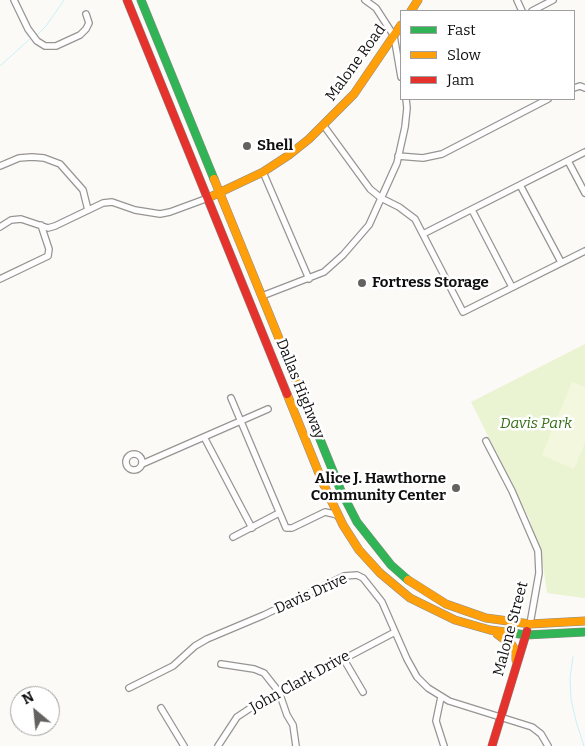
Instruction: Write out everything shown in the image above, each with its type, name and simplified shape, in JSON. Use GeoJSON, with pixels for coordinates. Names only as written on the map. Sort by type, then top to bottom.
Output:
{"type":"FeatureCollection","features":[{"type":"Feature","properties":{"kind":"main road","name":"Dallas Highway"},"geometry":{"type":"LineString","coordinates":[[127,0],[330,498],[359,550],[380,573],[404,594],[437,612],[490,630],[526,635],[585,632]]}},
{"type":"Feature","properties":{"kind":"main road","name":"Dallas Highway"},"geometry":{"type":"LineString","coordinates":[[141,0],[341,491],[357,522],[380,554],[412,583],[446,604],[486,618],[530,624],[585,621]]}},
{"type":"Feature","properties":{"kind":"main road","name":"Malone Road"},"geometry":{"type":"LineString","coordinates":[[208,198],[263,172],[289,155],[324,126],[354,94],[400,27]]}},
{"type":"Feature","properties":{"kind":"main road","name":"Malone Street"},"geometry":{"type":"LineString","coordinates":[[501,716],[530,624]]}},
{"type":"Feature","properties":{"kind":"main road"},"geometry":{"type":"LineString","coordinates":[[490,630],[512,645],[516,657],[516,667]]}},
{"type":"Feature","properties":{"kind":"main road"},"geometry":{"type":"LineString","coordinates":[[492,746],[501,716]]}},
{"type":"Feature","properties":{"kind":"street"},"geometry":{"type":"LineString","coordinates":[[14,0],[28,29],[37,41],[45,46],[56,46],[80,35],[86,30],[89,23],[86,14]]}},
{"type":"Feature","properties":{"kind":"street"},"geometry":{"type":"LineString","coordinates":[[366,0],[376,8],[394,36],[400,71]]}},
{"type":"Feature","properties":{"kind":"street"},"geometry":{"type":"LineString","coordinates":[[534,10],[553,0]]}},
{"type":"Feature","properties":{"kind":"street"},"geometry":{"type":"LineString","coordinates":[[262,296],[324,272],[369,225],[397,163],[406,118],[406,100]]}},
{"type":"Feature","properties":{"kind":"street"},"geometry":{"type":"LineString","coordinates":[[398,156],[423,158],[442,154],[546,100]]}},
{"type":"Feature","properties":{"kind":"street"},"geometry":{"type":"LineString","coordinates":[[324,126],[370,189],[381,198],[399,206],[415,219],[462,312],[585,251]]}},
{"type":"Feature","properties":{"kind":"street"},"geometry":{"type":"LineString","coordinates":[[423,234],[585,152]]}},
{"type":"Feature","properties":{"kind":"street"},"geometry":{"type":"LineString","coordinates":[[0,166],[19,158],[32,157],[44,158],[60,164],[83,190],[88,210]]}},
{"type":"Feature","properties":{"kind":"street"},"geometry":{"type":"LineString","coordinates":[[568,161],[585,193]]}},
{"type":"Feature","properties":{"kind":"street"},"geometry":{"type":"LineString","coordinates":[[263,172],[309,279]]}},
{"type":"Feature","properties":{"kind":"street"},"geometry":{"type":"LineString","coordinates":[[520,185],[561,262]]}},
{"type":"Feature","properties":{"kind":"street"},"geometry":{"type":"LineString","coordinates":[[0,227],[11,220],[21,219],[48,228],[103,203],[112,202],[135,210],[160,214],[208,198]]}},
{"type":"Feature","properties":{"kind":"street"},"geometry":{"type":"LineString","coordinates":[[472,210],[512,287]]}},
{"type":"Feature","properties":{"kind":"street"},"geometry":{"type":"LineString","coordinates":[[0,280],[48,256],[49,249],[41,225]]}},
{"type":"Feature","properties":{"kind":"street"},"geometry":{"type":"LineString","coordinates":[[231,398],[286,528],[292,528],[325,512],[330,498]]}},
{"type":"Feature","properties":{"kind":"street"},"geometry":{"type":"LineString","coordinates":[[142,464],[268,409]]}},
{"type":"Feature","properties":{"kind":"street"},"geometry":{"type":"LineString","coordinates":[[204,437],[252,528]]}},
{"type":"Feature","properties":{"kind":"street","name":"Malone Street"},"geometry":{"type":"LineString","coordinates":[[486,441],[512,491],[538,551],[539,573],[530,624]]}},
{"type":"Feature","properties":{"kind":"street"},"geometry":{"type":"LineString","coordinates":[[325,512],[339,517]]}},
{"type":"Feature","properties":{"kind":"street"},"geometry":{"type":"LineString","coordinates":[[234,537],[279,513]]}},
{"type":"Feature","properties":{"kind":"street","name":"Davis Drive"},"geometry":{"type":"LineString","coordinates":[[130,688],[173,666],[195,646],[351,574],[363,578],[380,598],[386,608],[407,660],[417,677],[428,688],[441,697],[501,716]]}},
{"type":"Feature","properties":{"kind":"street","name":"John Clark Drive"},"geometry":{"type":"LineString","coordinates":[[218,746],[237,717],[248,709],[395,632]]}},
{"type":"Feature","properties":{"kind":"street"},"geometry":{"type":"LineString","coordinates":[[343,658],[363,692]]}},
{"type":"Feature","properties":{"kind":"street"},"geometry":{"type":"LineString","coordinates":[[220,664],[254,669],[264,673],[279,692],[287,716],[293,725],[296,746]]}},
{"type":"Feature","properties":{"kind":"street"},"geometry":{"type":"LineString","coordinates":[[441,697],[436,721],[444,746]]}},
{"type":"Feature","properties":{"kind":"street"},"geometry":{"type":"LineString","coordinates":[[160,708],[184,746]]}},
{"type":"Feature","properties":{"kind":"street"},"geometry":{"type":"LineString","coordinates":[[501,716],[535,728],[548,746]]}},
{"type":"Feature","properties":{"kind":"green space","name":"Davis Park"},"geometry":{"type":"Polygon","coordinates":[[[585,344],[585,598],[583,598],[547,593],[542,558],[529,518],[471,402],[585,344]]]}},
{"type":"Feature","properties":{"kind":"green space"},"geometry":{"type":"Polygon","coordinates":[[[572,382],[585,387],[585,443],[574,469],[542,455],[572,382]]]}},
{"type":"Feature","properties":{"kind":"waterway"},"geometry":{"type":"LineString","coordinates":[[37,35],[46,26],[64,0]]}},
{"type":"Feature","properties":{"kind":"waterway"},"geometry":{"type":"LineString","coordinates":[[0,66],[31,38]]}},
{"type":"Feature","properties":{"kind":"waterway"},"geometry":{"type":"LineString","coordinates":[[573,657],[570,678],[571,699],[584,746]]}},
{"type":"Feature","properties":{"kind":"traffic: fast"},"geometry":{"type":"LineString","coordinates":[[141,0],[214,179]]}},
{"type":"Feature","properties":{"kind":"traffic: fast"},"geometry":{"type":"LineString","coordinates":[[311,417],[341,491],[357,522],[391,565],[408,580]]}},
{"type":"Feature","properties":{"kind":"traffic: fast"},"geometry":{"type":"LineString","coordinates":[[513,633],[526,635],[585,632]]}},
{"type":"Feature","properties":{"kind":"traffic: slow"},"geometry":{"type":"LineString","coordinates":[[412,10],[418,0]]}},
{"type":"Feature","properties":{"kind":"traffic: slow"},"geometry":{"type":"LineString","coordinates":[[208,198],[263,172],[309,139],[354,94],[400,26]]}},
{"type":"Feature","properties":{"kind":"traffic: slow"},"geometry":{"type":"LineString","coordinates":[[214,179],[311,417]]}},
{"type":"Feature","properties":{"kind":"traffic: slow"},"geometry":{"type":"LineString","coordinates":[[287,394],[322,481],[343,525],[359,550],[380,573],[410,598],[455,620],[490,630],[513,633]]}},
{"type":"Feature","properties":{"kind":"traffic: slow"},"geometry":{"type":"LineString","coordinates":[[408,580],[446,604],[486,618],[530,624],[585,621]]}},
{"type":"Feature","properties":{"kind":"traffic: slow"},"geometry":{"type":"LineString","coordinates":[[497,634],[512,645],[516,652],[516,660]]}},
{"type":"Feature","properties":{"kind":"traffic: jam"},"geometry":{"type":"LineString","coordinates":[[127,0],[287,394]]}},
{"type":"Feature","properties":{"kind":"traffic: jam"},"geometry":{"type":"LineString","coordinates":[[492,746],[527,631]]}},
{"type":"Feature","properties":{"kind":"place","name":"Shell"},"geometry":{"type":"Point","coordinates":[247,146]}},
{"type":"Feature","properties":{"kind":"place","name":"Fortress Storage"},"geometry":{"type":"Point","coordinates":[362,283]}},
{"type":"Feature","properties":{"kind":"place","name":"Alice J. Hawthorne Community Center"},"geometry":{"type":"Point","coordinates":[456,488]}}]}
